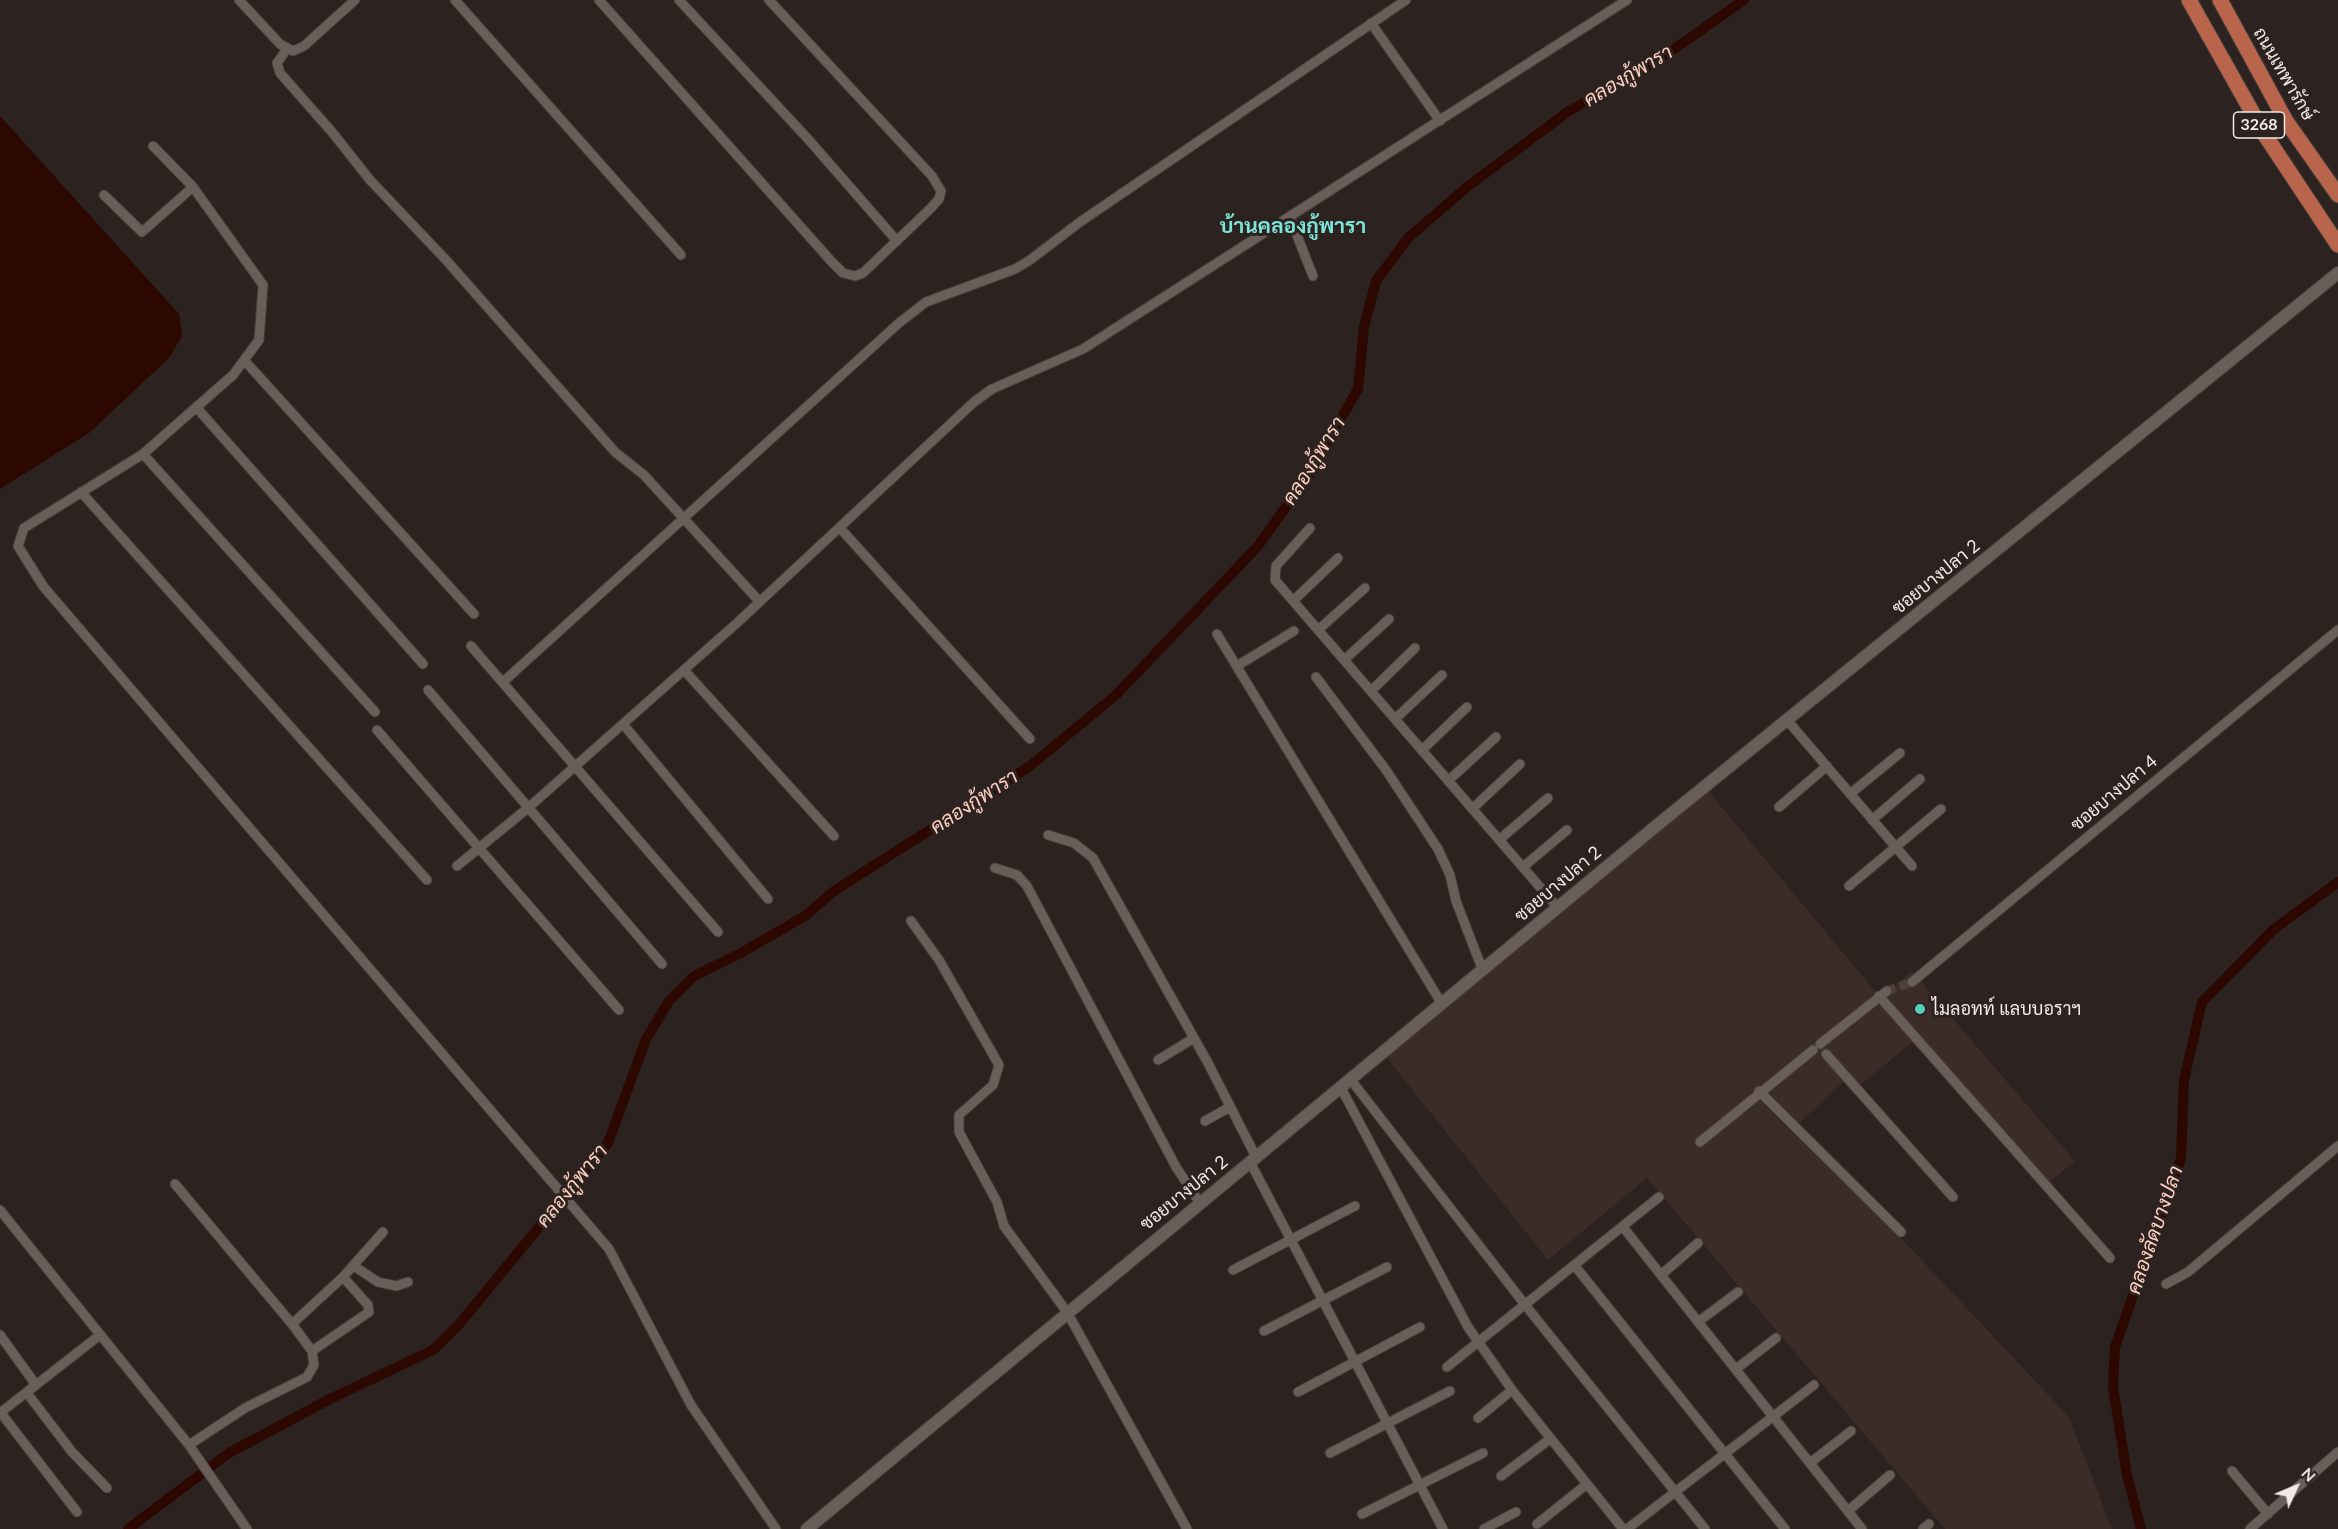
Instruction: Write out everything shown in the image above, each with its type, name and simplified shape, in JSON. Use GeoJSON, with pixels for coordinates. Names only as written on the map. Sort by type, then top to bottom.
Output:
{"type":"FeatureCollection","features":[{"type":"Feature","properties":{"kind":"main road","name":"3268"},"geometry":{"type":"LineString","coordinates":[[2190,0],[2265,135],[2338,245]]}},
{"type":"Feature","properties":{"kind":"main road","name":"ถนนเทพารักษ์"},"geometry":{"type":"LineString","coordinates":[[2220,0],[2286,121],[2338,195]]}},
{"type":"Feature","properties":{"kind":"street"},"geometry":{"type":"LineString","coordinates":[[239,0],[288,49],[293,51],[303,46],[355,0]]}},
{"type":"Feature","properties":{"kind":"street"},"geometry":{"type":"LineString","coordinates":[[455,0],[681,255]]}},
{"type":"Feature","properties":{"kind":"street"},"geometry":{"type":"LineString","coordinates":[[599,0],[843,273],[855,276],[862,273],[897,241],[939,199],[941,191],[769,0]]}},
{"type":"Feature","properties":{"kind":"street"},"geometry":{"type":"LineString","coordinates":[[679,0],[808,139],[897,241]]}},
{"type":"Feature","properties":{"kind":"street"},"geometry":{"type":"LineString","coordinates":[[503,682],[686,519],[899,323],[926,302],[1015,269],[1030,260],[1089,215],[1406,0]]}},
{"type":"Feature","properties":{"kind":"street"},"geometry":{"type":"LineString","coordinates":[[457,866],[528,808],[684,670],[982,396],[1083,349],[1627,0]]}},
{"type":"Feature","properties":{"kind":"street"},"geometry":{"type":"LineString","coordinates":[[1371,23],[1440,121]]}},
{"type":"Feature","properties":{"kind":"street"},"geometry":{"type":"LineString","coordinates":[[288,49],[278,63],[280,73],[332,132],[370,180],[447,261],[615,452],[645,475],[759,601]]}},
{"type":"Feature","properties":{"kind":"street"},"geometry":{"type":"LineString","coordinates":[[153,146],[193,187],[263,285],[259,340],[233,375],[143,454],[24,528],[18,546],[43,586],[609,1249],[691,1405],[776,1529]]}},
{"type":"Feature","properties":{"kind":"street"},"geometry":{"type":"LineString","coordinates":[[104,195],[142,231],[193,187]]}},
{"type":"Feature","properties":{"kind":"street"},"geometry":{"type":"LineString","coordinates":[[1290,218],[1312,276]]}},
{"type":"Feature","properties":{"kind":"street","name":"ซอยบางปลา 2"},"geometry":{"type":"LineString","coordinates":[[807,1529],[1067,1312],[1787,720],[2338,273]]}},
{"type":"Feature","properties":{"kind":"street"},"geometry":{"type":"LineString","coordinates":[[244,360],[474,614]]}},
{"type":"Feature","properties":{"kind":"street"},"geometry":{"type":"LineString","coordinates":[[196,407],[423,664]]}},
{"type":"Feature","properties":{"kind":"street"},"geometry":{"type":"LineString","coordinates":[[143,454],[375,712]]}},
{"type":"Feature","properties":{"kind":"street"},"geometry":{"type":"LineString","coordinates":[[81,492],[427,880]]}},
{"type":"Feature","properties":{"kind":"street"},"geometry":{"type":"LineString","coordinates":[[840,528],[1030,739]]}},
{"type":"Feature","properties":{"kind":"street"},"geometry":{"type":"LineString","coordinates":[[1311,528],[1281,560],[1274,573],[1275,580],[1558,908]]}},
{"type":"Feature","properties":{"kind":"street"},"geometry":{"type":"LineString","coordinates":[[1293,601],[1338,558]]}},
{"type":"Feature","properties":{"kind":"street"},"geometry":{"type":"LineString","coordinates":[[1318,630],[1365,588]]}},
{"type":"Feature","properties":{"kind":"street"},"geometry":{"type":"LineString","coordinates":[[1344,660],[1389,619]]}},
{"type":"Feature","properties":{"kind":"street","name":"ซอยบางปลา 4"},"geometry":{"type":"LineString","coordinates":[[1912,982],[2338,630]]}},
{"type":"Feature","properties":{"kind":"street"},"geometry":{"type":"LineString","coordinates":[[1237,666],[1294,631]]}},
{"type":"Feature","properties":{"kind":"street"},"geometry":{"type":"LineString","coordinates":[[1217,634],[1442,1004]]}},
{"type":"Feature","properties":{"kind":"street"},"geometry":{"type":"LineString","coordinates":[[471,646],[718,932]]}},
{"type":"Feature","properties":{"kind":"street"},"geometry":{"type":"LineString","coordinates":[[1371,691],[1415,648]]}},
{"type":"Feature","properties":{"kind":"street"},"geometry":{"type":"LineString","coordinates":[[684,670],[834,836]]}},
{"type":"Feature","properties":{"kind":"street"},"geometry":{"type":"LineString","coordinates":[[1395,719],[1442,675]]}},
{"type":"Feature","properties":{"kind":"street"},"geometry":{"type":"LineString","coordinates":[[1316,677],[1353,730],[1386,770],[1438,849],[1450,875],[1456,901],[1483,971]]}},
{"type":"Feature","properties":{"kind":"street"},"geometry":{"type":"LineString","coordinates":[[428,690],[662,964]]}},
{"type":"Feature","properties":{"kind":"street"},"geometry":{"type":"LineString","coordinates":[[1422,750],[1467,707]]}},
{"type":"Feature","properties":{"kind":"street"},"geometry":{"type":"LineString","coordinates":[[1787,720],[1912,866]]}},
{"type":"Feature","properties":{"kind":"street"},"geometry":{"type":"LineString","coordinates":[[623,724],[768,899]]}},
{"type":"Feature","properties":{"kind":"street"},"geometry":{"type":"LineString","coordinates":[[377,730],[619,1010]]}},
{"type":"Feature","properties":{"kind":"street"},"geometry":{"type":"LineString","coordinates":[[1448,781],[1496,737]]}},
{"type":"Feature","properties":{"kind":"street"},"geometry":{"type":"LineString","coordinates":[[1850,794],[1900,753]]}},
{"type":"Feature","properties":{"kind":"street"},"geometry":{"type":"LineString","coordinates":[[1472,809],[1520,765]]}},
{"type":"Feature","properties":{"kind":"street"},"geometry":{"type":"LineString","coordinates":[[1779,807],[1827,766]]}},
{"type":"Feature","properties":{"kind":"street"},"geometry":{"type":"LineString","coordinates":[[1872,820],[1920,779]]}},
{"type":"Feature","properties":{"kind":"street"},"geometry":{"type":"LineString","coordinates":[[1499,840],[1548,798]]}},
{"type":"Feature","properties":{"kind":"street"},"geometry":{"type":"LineString","coordinates":[[1849,886],[1941,809]]}},
{"type":"Feature","properties":{"kind":"street"},"geometry":{"type":"LineString","coordinates":[[1523,867],[1567,830]]}},
{"type":"Feature","properties":{"kind":"street"},"geometry":{"type":"LineString","coordinates":[[1048,835],[1074,843],[1093,858],[1230,1107],[1291,1240],[1443,1529]]}},
{"type":"Feature","properties":{"kind":"street"},"geometry":{"type":"LineString","coordinates":[[995,868],[1017,875],[1027,886],[1174,1164],[1200,1203]]}},
{"type":"Feature","properties":{"kind":"street"},"geometry":{"type":"LineString","coordinates":[[910,921],[939,960],[999,1065],[993,1085],[959,1115],[959,1132],[997,1202],[1004,1226],[1067,1312],[1187,1529]]}},
{"type":"Feature","properties":{"kind":"street"},"geometry":{"type":"LineString","coordinates":[[1700,1142],[1759,1091],[1883,994],[2110,1258]]}},
{"type":"Feature","properties":{"kind":"street"},"geometry":{"type":"LineString","coordinates":[[1158,1060],[1194,1038]]}},
{"type":"Feature","properties":{"kind":"street"},"geometry":{"type":"LineString","coordinates":[[1826,1054],[1953,1197]]}},
{"type":"Feature","properties":{"kind":"street"},"geometry":{"type":"LineString","coordinates":[[1351,1080],[1526,1306],[1705,1529]]}},
{"type":"Feature","properties":{"kind":"street"},"geometry":{"type":"LineString","coordinates":[[1341,1088],[1478,1341],[1512,1390],[1625,1529],[1677,1492],[1814,1385]]}},
{"type":"Feature","properties":{"kind":"street"},"geometry":{"type":"LineString","coordinates":[[1759,1091],[1901,1232]]}},
{"type":"Feature","properties":{"kind":"street"},"geometry":{"type":"LineString","coordinates":[[1205,1121],[1230,1107]]}},
{"type":"Feature","properties":{"kind":"street"},"geometry":{"type":"LineString","coordinates":[[1358,1120],[1373,1108]]}},
{"type":"Feature","properties":{"kind":"street"},"geometry":{"type":"LineString","coordinates":[[2166,1284],[2188,1272],[2338,1146]]}},
{"type":"Feature","properties":{"kind":"street"},"geometry":{"type":"LineString","coordinates":[[175,1184],[292,1324],[312,1351],[314,1365],[307,1377],[239,1411],[189,1445]]}},
{"type":"Feature","properties":{"kind":"street"},"geometry":{"type":"LineString","coordinates":[[1447,1367],[1526,1306],[1659,1197]]}},
{"type":"Feature","properties":{"kind":"street"},"geometry":{"type":"LineString","coordinates":[[1233,1270],[1355,1206]]}},
{"type":"Feature","properties":{"kind":"street"},"geometry":{"type":"LineString","coordinates":[[0,1210],[189,1445],[247,1529]]}},
{"type":"Feature","properties":{"kind":"street"},"geometry":{"type":"LineString","coordinates":[[1623,1227],[1862,1529]]}},
{"type":"Feature","properties":{"kind":"street"},"geometry":{"type":"LineString","coordinates":[[292,1324],[354,1266],[382,1232]]}},
{"type":"Feature","properties":{"kind":"street"},"geometry":{"type":"LineString","coordinates":[[1661,1275],[1698,1243]]}},
{"type":"Feature","properties":{"kind":"street"},"geometry":{"type":"LineString","coordinates":[[354,1266],[378,1282],[396,1286],[408,1282]]}},
{"type":"Feature","properties":{"kind":"street"},"geometry":{"type":"LineString","coordinates":[[1575,1266],[1785,1529]]}},
{"type":"Feature","properties":{"kind":"street"},"geometry":{"type":"LineString","coordinates":[[1264,1331],[1387,1267]]}},
{"type":"Feature","properties":{"kind":"street"},"geometry":{"type":"LineString","coordinates":[[312,1351],[369,1312],[368,1305],[343,1277]]}},
{"type":"Feature","properties":{"kind":"street"},"geometry":{"type":"LineString","coordinates":[[1698,1322],[1738,1292]]}},
{"type":"Feature","properties":{"kind":"street"},"geometry":{"type":"LineString","coordinates":[[1298,1392],[1420,1327]]}},
{"type":"Feature","properties":{"kind":"street"},"geometry":{"type":"LineString","coordinates":[[0,1335],[36,1385]]}},
{"type":"Feature","properties":{"kind":"street"},"geometry":{"type":"LineString","coordinates":[[77,1512],[0,1413],[100,1335]]}},
{"type":"Feature","properties":{"kind":"street"},"geometry":{"type":"LineString","coordinates":[[1736,1369],[1776,1338]]}},
{"type":"Feature","properties":{"kind":"street"},"geometry":{"type":"LineString","coordinates":[[1478,1418],[1512,1390]]}},
{"type":"Feature","properties":{"kind":"street"},"geometry":{"type":"LineString","coordinates":[[1330,1453],[1450,1391]]}},
{"type":"Feature","properties":{"kind":"street"},"geometry":{"type":"LineString","coordinates":[[27,1393],[67,1445],[107,1488]]}},
{"type":"Feature","properties":{"kind":"street"},"geometry":{"type":"LineString","coordinates":[[1810,1463],[1851,1431]]}},
{"type":"Feature","properties":{"kind":"street"},"geometry":{"type":"LineString","coordinates":[[1501,1476],[1550,1438]]}},
{"type":"Feature","properties":{"kind":"street"},"geometry":{"type":"LineString","coordinates":[[2250,1529],[2338,1452]]}},
{"type":"Feature","properties":{"kind":"street"},"geometry":{"type":"LineString","coordinates":[[1362,1514],[1483,1453]]}},
{"type":"Feature","properties":{"kind":"street"},"geometry":{"type":"LineString","coordinates":[[2232,1472],[2268,1514]]}},
{"type":"Feature","properties":{"kind":"street"},"geometry":{"type":"LineString","coordinates":[[1848,1511],[1890,1475]]}},
{"type":"Feature","properties":{"kind":"street"},"geometry":{"type":"LineString","coordinates":[[1537,1524],[1587,1485]]}},
{"type":"Feature","properties":{"kind":"street"},"geometry":{"type":"LineString","coordinates":[[1484,1529],[1516,1512]]}},
{"type":"Feature","properties":{"kind":"shaded area"},"geometry":{"type":"Polygon","coordinates":[[[0,116],[179,314],[182,336],[169,358],[89,433],[0,489],[0,116]]]}},
{"type":"Feature","properties":{"kind":"shaded area"},"geometry":{"type":"Polygon","coordinates":[[[1705,787],[1880,997],[1912,971],[2075,1161],[2046,1185],[1916,1039],[1858,1087],[1849,1077],[1796,1126],[2069,1417],[2112,1529],[1945,1529],[1647,1178],[1548,1260],[1383,1053],[1705,787]]]}},
{"type":"Feature","properties":{"kind":"waterway","name":"คลองกู้พารา"},"geometry":{"type":"LineString","coordinates":[[128,1529],[229,1453],[330,1399],[433,1350],[461,1322],[608,1143],[646,1039],[669,1001],[694,976],[741,953],[805,916],[834,891],[1030,766],[1116,695],[1258,546],[1308,476],[1358,389],[1364,327],[1376,281],[1408,238],[1467,187],[1569,111],[1660,59],[1744,0]]}},
{"type":"Feature","properties":{"kind":"waterway","name":"คลองลัดบางปลา"},"geometry":{"type":"LineString","coordinates":[[2141,1529],[2127,1475],[2113,1387],[2115,1347],[2181,1158],[2184,1080],[2202,1002],[2274,929],[2338,882]]}},
{"type":"Feature","properties":{"kind":"tunnel"},"geometry":{"type":"LineString","coordinates":[[1887,991],[1912,982]]}},
{"type":"Feature","properties":{"kind":"place","name":"ไมลอทท์ แลบบอราฯ"},"geometry":{"type":"Point","coordinates":[1920,1009]}},
{"type":"Feature","properties":{"kind":"district","name":"บ้านคลองกู้พารา"},"geometry":{"type":"Point","coordinates":[1293,226]}}]}
